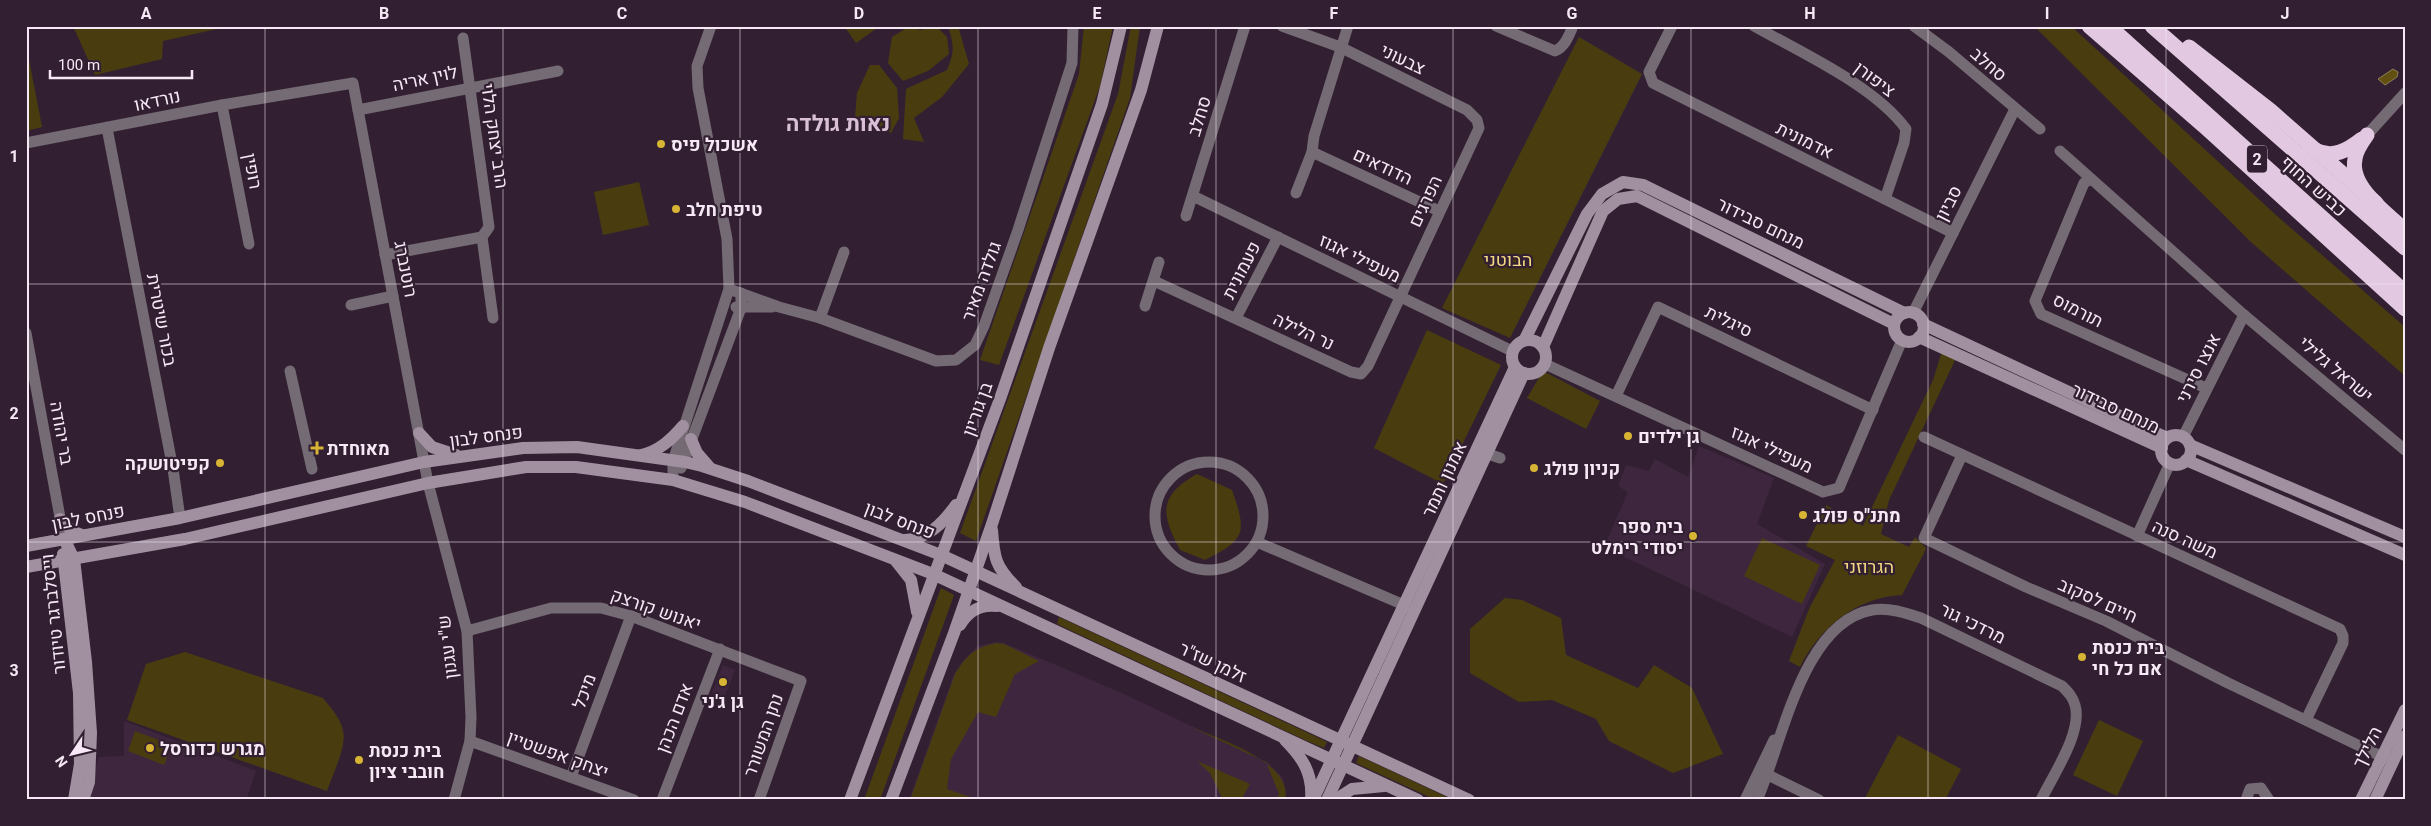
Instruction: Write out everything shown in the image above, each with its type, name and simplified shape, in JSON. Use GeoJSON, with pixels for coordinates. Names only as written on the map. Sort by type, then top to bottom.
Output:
{"type":"FeatureCollection","features":[{"type":"Feature","properties":{"kind":"highway"},"geometry":{"type":"LineString","coordinates":[[2089,26],[2204,126],[2405,309]]}},
{"type":"Feature","properties":{"kind":"highway","name":"כביש החוף"},"geometry":{"type":"LineString","coordinates":[[2109,26],[2405,292]]}},
{"type":"Feature","properties":{"kind":"highway","name":"כביש החוף"},"geometry":{"type":"LineString","coordinates":[[2152,26],[2405,248]]}},
{"type":"Feature","properties":{"kind":"highway"},"geometry":{"type":"LineString","coordinates":[[2160,26],[2230,78],[2405,230]]}},
{"type":"Feature","properties":{"kind":"highway"},"geometry":{"type":"LineString","coordinates":[[2313,149],[2324,154],[2334,154],[2349,149],[2367,135]]}},
{"type":"Feature","properties":{"kind":"highway"},"geometry":{"type":"LineString","coordinates":[[2367,135],[2356,152],[2354,161],[2355,173],[2364,190],[2376,203]]}},
{"type":"Feature","properties":{"kind":"street"},"geometry":{"type":"LineString","coordinates":[[679,461],[691,439],[729,289],[727,239],[698,88],[697,66],[711,26]]}},
{"type":"Feature","properties":{"kind":"street","name":"גולדה מאיר"},"geometry":{"type":"LineString","coordinates":[[729,289],[779,307],[820,318],[936,361],[956,360],[975,345],[984,326],[1018,230],[1072,63],[1072,26]]}},
{"type":"Feature","properties":{"kind":"street","name":"בן גוריון"},"geometry":{"type":"LineString","coordinates":[[850,800],[1000,399],[1102,104],[1121,26]]}},
{"type":"Feature","properties":{"kind":"street"},"geometry":{"type":"LineString","coordinates":[[891,800],[954,633],[992,524],[1049,348],[1141,90],[1158,26]]}},
{"type":"Feature","properties":{"kind":"street","name":"סחלב"},"geometry":{"type":"LineString","coordinates":[[1186,216],[1245,26]]}},
{"type":"Feature","properties":{"kind":"street","name":"צבעוני"},"geometry":{"type":"LineString","coordinates":[[1282,26],[1340,47],[1467,110],[1477,120]]}},
{"type":"Feature","properties":{"kind":"street"},"geometry":{"type":"LineString","coordinates":[[1296,192],[1312,152],[1314,136],[1348,26]]}},
{"type":"Feature","properties":{"kind":"street"},"geometry":{"type":"LineString","coordinates":[[1496,26],[1555,51],[1567,40],[1573,26]]}},
{"type":"Feature","properties":{"kind":"street","name":"אדמונית"},"geometry":{"type":"LineString","coordinates":[[1672,26],[1649,72],[1653,84],[1953,233]]}},
{"type":"Feature","properties":{"kind":"street","name":"ציפורן"},"geometry":{"type":"LineString","coordinates":[[1754,26],[1849,79],[1898,119],[1906,130],[1904,143],[1885,199]]}},
{"type":"Feature","properties":{"kind":"street","name":"סחלב"},"geometry":{"type":"LineString","coordinates":[[1914,26],[1949,52],[2015,110],[2040,129]]}},
{"type":"Feature","properties":{"kind":"street","name":"הרב יצחק הלוי"},"geometry":{"type":"LineString","coordinates":[[463,38],[489,227],[482,238],[493,318]]}},
{"type":"Feature","properties":{"kind":"street","name":"לוין אריה"},"geometry":{"type":"LineString","coordinates":[[358,110],[471,86],[558,71]]}},
{"type":"Feature","properties":{"kind":"street","name":"נורדאו"},"geometry":{"type":"LineString","coordinates":[[26,143],[353,82]]}},
{"type":"Feature","properties":{"kind":"street","name":"רוטנברג"},"geometry":{"type":"LineString","coordinates":[[353,82],[424,462]]}},
{"type":"Feature","properties":{"kind":"street"},"geometry":{"type":"LineString","coordinates":[[2367,135],[2405,93]]}},
{"type":"Feature","properties":{"kind":"street","name":"רופין"},"geometry":{"type":"LineString","coordinates":[[222,105],[249,244]]}},
{"type":"Feature","properties":{"kind":"street","name":"סביון"},"geometry":{"type":"LineString","coordinates":[[1909,313],[1953,233],[2015,110]]}},
{"type":"Feature","properties":{"kind":"street","name":"הפרגים"},"geometry":{"type":"LineString","coordinates":[[1401,297],[1479,128],[1477,120]]}},
{"type":"Feature","properties":{"kind":"street","name":"בכור שיטרית"},"geometry":{"type":"LineString","coordinates":[[107,128],[174,469],[180,518]]}},
{"type":"Feature","properties":{"kind":"street","name":"הדודאים"},"geometry":{"type":"LineString","coordinates":[[1312,152],[1439,212]]}},
{"type":"Feature","properties":{"kind":"street","name":"ישראל גלילי"},"geometry":{"type":"LineString","coordinates":[[2060,152],[2244,315],[2405,450]]}},
{"type":"Feature","properties":{"kind":"street","name":"תורמוס"},"geometry":{"type":"LineString","coordinates":[[2091,179],[2084,183],[2036,301],[2040,314],[2206,388]]}},
{"type":"Feature","properties":{"kind":"street","name":"מנחם סבידור"},"geometry":{"type":"LineString","coordinates":[[1525,340],[1587,214],[1602,194],[1623,182],[1643,184],[1909,313]]}},
{"type":"Feature","properties":{"kind":"street","name":"מעפילי אגוז"},"geometry":{"type":"LineString","coordinates":[[1193,196],[1512,351]]}},
{"type":"Feature","properties":{"kind":"street","name":"מנחם סבידור"},"geometry":{"type":"LineString","coordinates":[[1543,347],[1603,211],[1609,204],[1618,199],[1637,196],[1894,324]]}},
{"type":"Feature","properties":{"kind":"street","name":"פעמונית"},"geometry":{"type":"LineString","coordinates":[[1236,318],[1278,237]]}},
{"type":"Feature","properties":{"kind":"street"},"geometry":{"type":"LineString","coordinates":[[385,255],[482,238]]}},
{"type":"Feature","properties":{"kind":"street"},"geometry":{"type":"LineString","coordinates":[[820,318],[844,252]]}},
{"type":"Feature","properties":{"kind":"street"},"geometry":{"type":"LineString","coordinates":[[1145,306],[1159,262]]}},
{"type":"Feature","properties":{"kind":"street","name":"נר הלילה"},"geometry":{"type":"LineString","coordinates":[[1154,281],[1351,372],[1360,374],[1368,366],[1401,297]]}},
{"type":"Feature","properties":{"kind":"street"},"geometry":{"type":"LineString","coordinates":[[638,456],[666,443],[683,426],[700,401],[741,308],[741,293]]}},
{"type":"Feature","properties":{"kind":"street"},"geometry":{"type":"LineString","coordinates":[[351,305],[393,296]]}},
{"type":"Feature","properties":{"kind":"street","name":"גולדה מאיר"},"geometry":{"type":"LineString","coordinates":[[726,304],[741,308],[779,307]]}},
{"type":"Feature","properties":{"kind":"street","name":"סיגלית"},"geometry":{"type":"LineString","coordinates":[[1616,396],[1658,307],[1873,410]]}},
{"type":"Feature","properties":{"kind":"street"},"geometry":{"type":"LineString","coordinates":[[1909,313],[1921,319],[1924,328],[1920,337],[1911,342],[1902,340],[1895,333],[1894,324],[1909,313]]}},
{"type":"Feature","properties":{"kind":"street","name":"אנצו סירני"},"geometry":{"type":"LineString","coordinates":[[2187,441],[2206,388],[2244,315]]}},
{"type":"Feature","properties":{"kind":"street","name":"מנחם סבידור"},"geometry":{"type":"LineString","coordinates":[[1923,324],[2165,443]]}},
{"type":"Feature","properties":{"kind":"street","name":"בר יהודה"},"geometry":{"type":"LineString","coordinates":[[26,333],[64,539]]}},
{"type":"Feature","properties":{"kind":"street","name":"מנחם סבידור"},"geometry":{"type":"LineString","coordinates":[[1920,337],[2165,443]]}},
{"type":"Feature","properties":{"kind":"street"},"geometry":{"type":"LineString","coordinates":[[1525,340],[1534,340],[1543,347],[1546,358],[1545,364],[1536,373],[1519,370],[1511,357],[1512,351],[1519,342],[1525,340]]}},
{"type":"Feature","properties":{"kind":"street","name":"מעפילי אגוז"},"geometry":{"type":"LineString","coordinates":[[1545,364],[1823,492],[1838,488],[1902,340]]}},
{"type":"Feature","properties":{"kind":"street","name":"אמנון ותמר"},"geometry":{"type":"LineString","coordinates":[[1338,762],[1346,743],[1354,712],[1409,607],[1494,456],[1519,370]]}},
{"type":"Feature","properties":{"kind":"street","name":"אמנון ותמר"},"geometry":{"type":"LineString","coordinates":[[1346,743],[1364,721],[1409,607],[1519,370]]}},
{"type":"Feature","properties":{"kind":"street"},"geometry":{"type":"LineString","coordinates":[[290,371],[312,469]]}},
{"type":"Feature","properties":{"kind":"street"},"geometry":{"type":"LineString","coordinates":[[26,401],[38,397]]}},
{"type":"Feature","properties":{"kind":"street"},"geometry":{"type":"LineString","coordinates":[[673,480],[679,461],[683,426]]}},
{"type":"Feature","properties":{"kind":"street"},"geometry":{"type":"LineString","coordinates":[[419,433],[432,447],[454,455],[473,455]]}},
{"type":"Feature","properties":{"kind":"street"},"geometry":{"type":"LineString","coordinates":[[2187,441],[2190,453],[2186,460],[2179,464],[2170,463],[2164,459],[2165,443],[2175,435],[2405,537]]}},
{"type":"Feature","properties":{"kind":"street","name":"משה סנה"},"geometry":{"type":"LineString","coordinates":[[1924,437],[2340,629],[2343,636],[2342,644],[2306,720]]}},
{"type":"Feature","properties":{"kind":"street"},"geometry":{"type":"LineString","coordinates":[[691,439],[701,459],[712,469]]}},
{"type":"Feature","properties":{"kind":"street","name":"פנחס לבון"},"geometry":{"type":"LineString","coordinates":[[26,546],[180,518],[424,462],[522,448],[577,447],[679,461],[712,469],[941,555]]}},
{"type":"Feature","properties":{"kind":"street","name":"חיים לסקוב"},"geometry":{"type":"LineString","coordinates":[[1962,455],[1924,538],[2026,587],[2106,621],[2387,759]]}},
{"type":"Feature","properties":{"kind":"street"},"geometry":{"type":"LineString","coordinates":[[2186,460],[2405,555]]}},
{"type":"Feature","properties":{"kind":"street","name":"ש\"י עגנון"},"geometry":{"type":"LineString","coordinates":[[424,462],[467,630],[471,717],[470,741],[454,800]]}},
{"type":"Feature","properties":{"kind":"street"},"geometry":{"type":"LineString","coordinates":[[1220,463],[1238,470],[1250,481],[1260,498],[1263,509],[1262,528],[1258,542],[1245,557],[1229,567],[1218,570],[1199,570],[1180,562],[1166,549],[1158,535],[1155,516],[1160,492],[1171,477],[1196,464],[1220,463]]}},
{"type":"Feature","properties":{"kind":"street"},"geometry":{"type":"LineString","coordinates":[[2137,536],[2170,463]]}},
{"type":"Feature","properties":{"kind":"street","name":"פנחס לבון"},"geometry":{"type":"LineString","coordinates":[[26,567],[185,540],[428,483],[526,468],[576,467],[673,480],[745,502],[933,574]]}},
{"type":"Feature","properties":{"kind":"street"},"geometry":{"type":"LineString","coordinates":[[903,540],[920,538],[939,525],[965,493]]}},
{"type":"Feature","properties":{"kind":"street"},"geometry":{"type":"LineString","coordinates":[[60,519],[72,531],[82,535]]}},
{"type":"Feature","properties":{"kind":"street"},"geometry":{"type":"LineString","coordinates":[[992,524],[994,553],[997,563],[1002,572],[1024,593]]}},
{"type":"Feature","properties":{"kind":"street","name":"וייסלברגר טיודור"},"geometry":{"type":"LineString","coordinates":[[64,539],[86,662],[91,733],[89,782],[84,800]]}},
{"type":"Feature","properties":{"kind":"street"},"geometry":{"type":"LineString","coordinates":[[1258,542],[1409,607]]}},
{"type":"Feature","properties":{"kind":"street","name":"זלמן שז\"ר"},"geometry":{"type":"LineString","coordinates":[[941,555],[1469,800]]}},
{"type":"Feature","properties":{"kind":"street"},"geometry":{"type":"LineString","coordinates":[[893,558],[906,571],[911,580],[918,615]]}},
{"type":"Feature","properties":{"kind":"street","name":"וייסלברגר טיודור"},"geometry":{"type":"LineString","coordinates":[[68,560],[79,693],[80,764],[74,800]]}},
{"type":"Feature","properties":{"kind":"street"},"geometry":{"type":"LineString","coordinates":[[933,574],[1418,800]]}},
{"type":"Feature","properties":{"kind":"street"},"geometry":{"type":"LineString","coordinates":[[954,633],[963,620],[976,609],[990,605],[1004,607]]}},
{"type":"Feature","properties":{"kind":"street","name":"יאנוש קורצק"},"geometry":{"type":"LineString","coordinates":[[467,630],[551,608],[600,608],[631,616],[801,681]]}},
{"type":"Feature","properties":{"kind":"street","name":"מרדכי גור"},"geometry":{"type":"LineString","coordinates":[[1757,800],[1763,773],[1799,684],[1813,658],[1830,635],[1856,615],[1873,610],[1888,610],[1903,612],[1929,621],[2062,686],[2071,695],[2077,714],[2072,739],[2041,800]]}},
{"type":"Feature","properties":{"kind":"street","name":"מיכל"},"geometry":{"type":"LineString","coordinates":[[571,777],[631,616]]}},
{"type":"Feature","properties":{"kind":"street","name":"אדם הכהן"},"geometry":{"type":"LineString","coordinates":[[662,800],[720,649]]}},
{"type":"Feature","properties":{"kind":"street","name":"נתן המשורר"},"geometry":{"type":"LineString","coordinates":[[759,800],[801,681]]}},
{"type":"Feature","properties":{"kind":"street","name":"הלילך"},"geometry":{"type":"LineString","coordinates":[[2374,800],[2405,710]]}},
{"type":"Feature","properties":{"kind":"street"},"geometry":{"type":"LineString","coordinates":[[1311,727],[1332,728],[1339,725],[1354,712]]}},
{"type":"Feature","properties":{"kind":"street"},"geometry":{"type":"LineString","coordinates":[[1364,721],[1364,737],[1371,750],[1380,759]]}},
{"type":"Feature","properties":{"kind":"street"},"geometry":{"type":"LineString","coordinates":[[1281,736],[1301,758],[1308,772],[1312,787],[1312,800]]}},
{"type":"Feature","properties":{"kind":"street","name":"הלילך"},"geometry":{"type":"LineString","coordinates":[[2361,800],[2387,759],[2405,736]]}},
{"type":"Feature","properties":{"kind":"street","name":"יצחק אפשטיין"},"geometry":{"type":"LineString","coordinates":[[470,741],[634,800]]}},
{"type":"Feature","properties":{"kind":"street"},"geometry":{"type":"LineString","coordinates":[[1312,800],[1338,762]]}},
{"type":"Feature","properties":{"kind":"street"},"geometry":{"type":"LineString","coordinates":[[1327,800],[1338,762]]}},
{"type":"Feature","properties":{"kind":"street"},"geometry":{"type":"LineString","coordinates":[[1763,773],[1819,800]]}},
{"type":"Feature","properties":{"kind":"street","name":"מרדכי גור"},"geometry":{"type":"LineString","coordinates":[[1745,800],[1763,773]]}},
{"type":"Feature","properties":{"kind":"street"},"geometry":{"type":"LineString","coordinates":[[1335,800],[1344,793],[1362,786],[1390,786]]}},
{"type":"Feature","properties":{"kind":"street"},"geometry":{"type":"LineString","coordinates":[[2246,800],[2250,789],[2261,788],[2269,800]]}},
{"type":"Feature","properties":{"kind":"shaded area"},"geometry":{"type":"Polygon","coordinates":[[[2393,69],[2398,72],[2397,77],[2385,85],[2378,79],[2393,69]]]}},
{"type":"Feature","properties":{"kind":"shaded area","name":"בית ספר יסודי רימלט"},"geometry":{"type":"Polygon","coordinates":[[[1699,446],[1774,478],[1757,524],[1825,564],[1792,637],[1604,547],[1628,492],[1618,486],[1626,465],[1649,471],[1655,459],[1688,477],[1699,446]]]}},
{"type":"Feature","properties":{"kind":"shaded area"},"geometry":{"type":"Polygon","coordinates":[[[996,642],[1004,643],[1124,694],[1269,763],[1283,778],[1286,800],[909,800],[954,674],[963,661],[978,646],[996,642]]]}},
{"type":"Feature","properties":{"kind":"shaded area","name":"גן ג'ני"},"geometry":{"type":"Polygon","coordinates":[[[723,665],[735,670],[724,698],[712,693],[723,665]]]}},
{"type":"Feature","properties":{"kind":"shaded area"},"geometry":{"type":"Polygon","coordinates":[[[124,721],[256,771],[246,800],[85,800],[99,757],[124,756],[124,721]]]}},
{"type":"Feature","properties":{"kind":"green space"},"geometry":{"type":"Polygon","coordinates":[[[73,26],[230,26],[163,41],[162,59],[95,75],[73,26]]]}},
{"type":"Feature","properties":{"kind":"green space"},"geometry":{"type":"Polygon","coordinates":[[[844,26],[880,26],[856,43],[844,26]]]}},
{"type":"Feature","properties":{"kind":"green space"},"geometry":{"type":"Polygon","coordinates":[[[910,26],[920,30],[936,26],[947,37],[949,54],[928,71],[903,81],[888,63],[892,37],[910,26]]]}},
{"type":"Feature","properties":{"kind":"green space"},"geometry":{"type":"Polygon","coordinates":[[[948,26],[958,26],[969,64],[942,97],[914,118],[924,142],[903,139],[906,89],[947,70],[953,48],[948,26]]]}},
{"type":"Feature","properties":{"kind":"green space"},"geometry":{"type":"Polygon","coordinates":[[[1084,26],[1113,26],[1100,86],[999,365],[980,360],[1079,74],[1084,26]]]}},
{"type":"Feature","properties":{"kind":"green space"},"geometry":{"type":"Polygon","coordinates":[[[1131,26],[1140,26],[1130,98],[976,541],[960,533],[1118,94],[1131,26]]]}},
{"type":"Feature","properties":{"kind":"green space"},"geometry":{"type":"Polygon","coordinates":[[[2034,26],[2071,26],[2277,216],[2405,327],[2405,376],[2252,243],[2034,26]]]}},
{"type":"Feature","properties":{"kind":"green space","name":"הבוטני"},"geometry":{"type":"Polygon","coordinates":[[[1579,37],[1642,74],[1510,338],[1442,308],[1579,37]]]}},
{"type":"Feature","properties":{"kind":"green space"},"geometry":{"type":"Polygon","coordinates":[[[26,44],[42,127],[26,131],[26,44]]]}},
{"type":"Feature","properties":{"kind":"green space"},"geometry":{"type":"Polygon","coordinates":[[[870,65],[879,65],[897,88],[899,118],[891,133],[855,117],[857,93],[870,65]]]}},
{"type":"Feature","properties":{"kind":"green space"},"geometry":{"type":"Polygon","coordinates":[[[639,182],[649,225],[603,235],[594,192],[639,182]]]}},
{"type":"Feature","properties":{"kind":"green space"},"geometry":{"type":"Polygon","coordinates":[[[1427,330],[1501,365],[1443,484],[1374,448],[1427,330]]]}},
{"type":"Feature","properties":{"kind":"green space","name":"הגרוזני"},"geometry":{"type":"Polygon","coordinates":[[[1943,348],[1956,358],[1889,500],[1881,534],[1909,547],[1915,537],[1926,548],[1924,553],[1902,595],[1870,601],[1842,617],[1818,639],[1800,667],[1789,661],[1809,609],[1835,560],[1806,546],[1826,505],[1863,526],[1933,380],[1943,348]]]}},
{"type":"Feature","properties":{"kind":"green space"},"geometry":{"type":"Polygon","coordinates":[[[1543,371],[1600,401],[1586,429],[1527,398],[1543,371]]]}},
{"type":"Feature","properties":{"kind":"green space"},"geometry":{"type":"Polygon","coordinates":[[[1197,474],[1232,490],[1241,526],[1236,540],[1219,553],[1205,560],[1180,550],[1169,526],[1167,516],[1169,498],[1184,482],[1197,474]]]}},
{"type":"Feature","properties":{"kind":"green space"},"geometry":{"type":"Polygon","coordinates":[[[1762,538],[1820,565],[1802,604],[1744,576],[1762,538]]]}},
{"type":"Feature","properties":{"kind":"green space"},"geometry":{"type":"Polygon","coordinates":[[[941,588],[954,595],[880,800],[864,800],[941,588]]]}},
{"type":"Feature","properties":{"kind":"green space"},"geometry":{"type":"Polygon","coordinates":[[[1505,598],[1522,600],[1561,618],[1566,655],[1638,688],[1654,665],[1692,688],[1723,754],[1673,773],[1609,741],[1596,719],[1552,700],[1519,702],[1470,673],[1470,629],[1505,598]]]}},
{"type":"Feature","properties":{"kind":"green space"},"geometry":{"type":"Polygon","coordinates":[[[1059,617],[1327,742],[1324,748],[1305,740],[1057,624],[1059,617]]]}},
{"type":"Feature","properties":{"kind":"green space"},"geometry":{"type":"Polygon","coordinates":[[[996,643],[1004,644],[1039,661],[1015,674],[996,717],[978,712],[951,759],[947,789],[979,800],[910,800],[955,674],[972,653],[982,647],[996,643]]]}},
{"type":"Feature","properties":{"kind":"green space"},"geometry":{"type":"Polygon","coordinates":[[[185,652],[323,698],[340,722],[344,737],[341,753],[327,791],[127,720],[146,664],[185,652]]]}},
{"type":"Feature","properties":{"kind":"green space"},"geometry":{"type":"Polygon","coordinates":[[[2099,720],[2143,741],[2117,796],[2073,775],[2099,720]]]}},
{"type":"Feature","properties":{"kind":"green space"},"geometry":{"type":"Polygon","coordinates":[[[1189,726],[1234,745],[1259,759],[1189,726]]]}},
{"type":"Feature","properties":{"kind":"green space","name":"מגרש כדורסל"},"geometry":{"type":"Polygon","coordinates":[[[135,731],[172,745],[164,765],[128,751],[135,731]]]}},
{"type":"Feature","properties":{"kind":"green space"},"geometry":{"type":"Polygon","coordinates":[[[1898,735],[1961,769],[1945,800],[1864,800],[1898,735]]]}},
{"type":"Feature","properties":{"kind":"green space"},"geometry":{"type":"Polygon","coordinates":[[[1359,756],[1453,800],[1436,800],[1356,763],[1359,756]]]}},
{"type":"Feature","properties":{"kind":"green space"},"geometry":{"type":"Polygon","coordinates":[[[1197,761],[1250,784],[1241,800],[1223,800],[1210,773],[1197,761]]]}},
{"type":"Feature","properties":{"kind":"green space"},"geometry":{"type":"Polygon","coordinates":[[[1267,764],[1278,774],[1285,786],[1285,800],[1276,800],[1279,794],[1267,764]]]}},
{"type":"Feature","properties":{"kind":"place","name":"אשכול פיס"},"geometry":{"type":"Point","coordinates":[661,144]}},
{"type":"Feature","properties":{"kind":"place","name":"טיפת חלב"},"geometry":{"type":"Point","coordinates":[676,209]}},
{"type":"Feature","properties":{"kind":"place","name":"גן ילדים"},"geometry":{"type":"Point","coordinates":[1628,436]}},
{"type":"Feature","properties":{"kind":"place","name":"מאוחדת"},"geometry":{"type":"Point","coordinates":[317,448]}},
{"type":"Feature","properties":{"kind":"place","name":"קפיטושקה"},"geometry":{"type":"Point","coordinates":[220,463]}},
{"type":"Feature","properties":{"kind":"place","name":"קניון פולג"},"geometry":{"type":"Point","coordinates":[1534,468]}},
{"type":"Feature","properties":{"kind":"place","name":"מתנ\"ס פולג"},"geometry":{"type":"Point","coordinates":[1803,515]}},
{"type":"Feature","properties":{"kind":"place","name":"בית ספר יסודי רימלט"},"geometry":{"type":"Point","coordinates":[1693,536]}},
{"type":"Feature","properties":{"kind":"place","name":"בית כנסת אם כל חי"},"geometry":{"type":"Point","coordinates":[2082,657]}},
{"type":"Feature","properties":{"kind":"place","name":"גן ג'ני"},"geometry":{"type":"Point","coordinates":[723,682]}},
{"type":"Feature","properties":{"kind":"place","name":"מגרש כדורסל"},"geometry":{"type":"Point","coordinates":[150,748]}},
{"type":"Feature","properties":{"kind":"place","name":"בית כנסת חובבי ציון"},"geometry":{"type":"Point","coordinates":[359,760]}},
{"type":"Feature","properties":{"kind":"district","name":"נאות גולדה"},"geometry":{"type":"Point","coordinates":[838,123]}}]}
